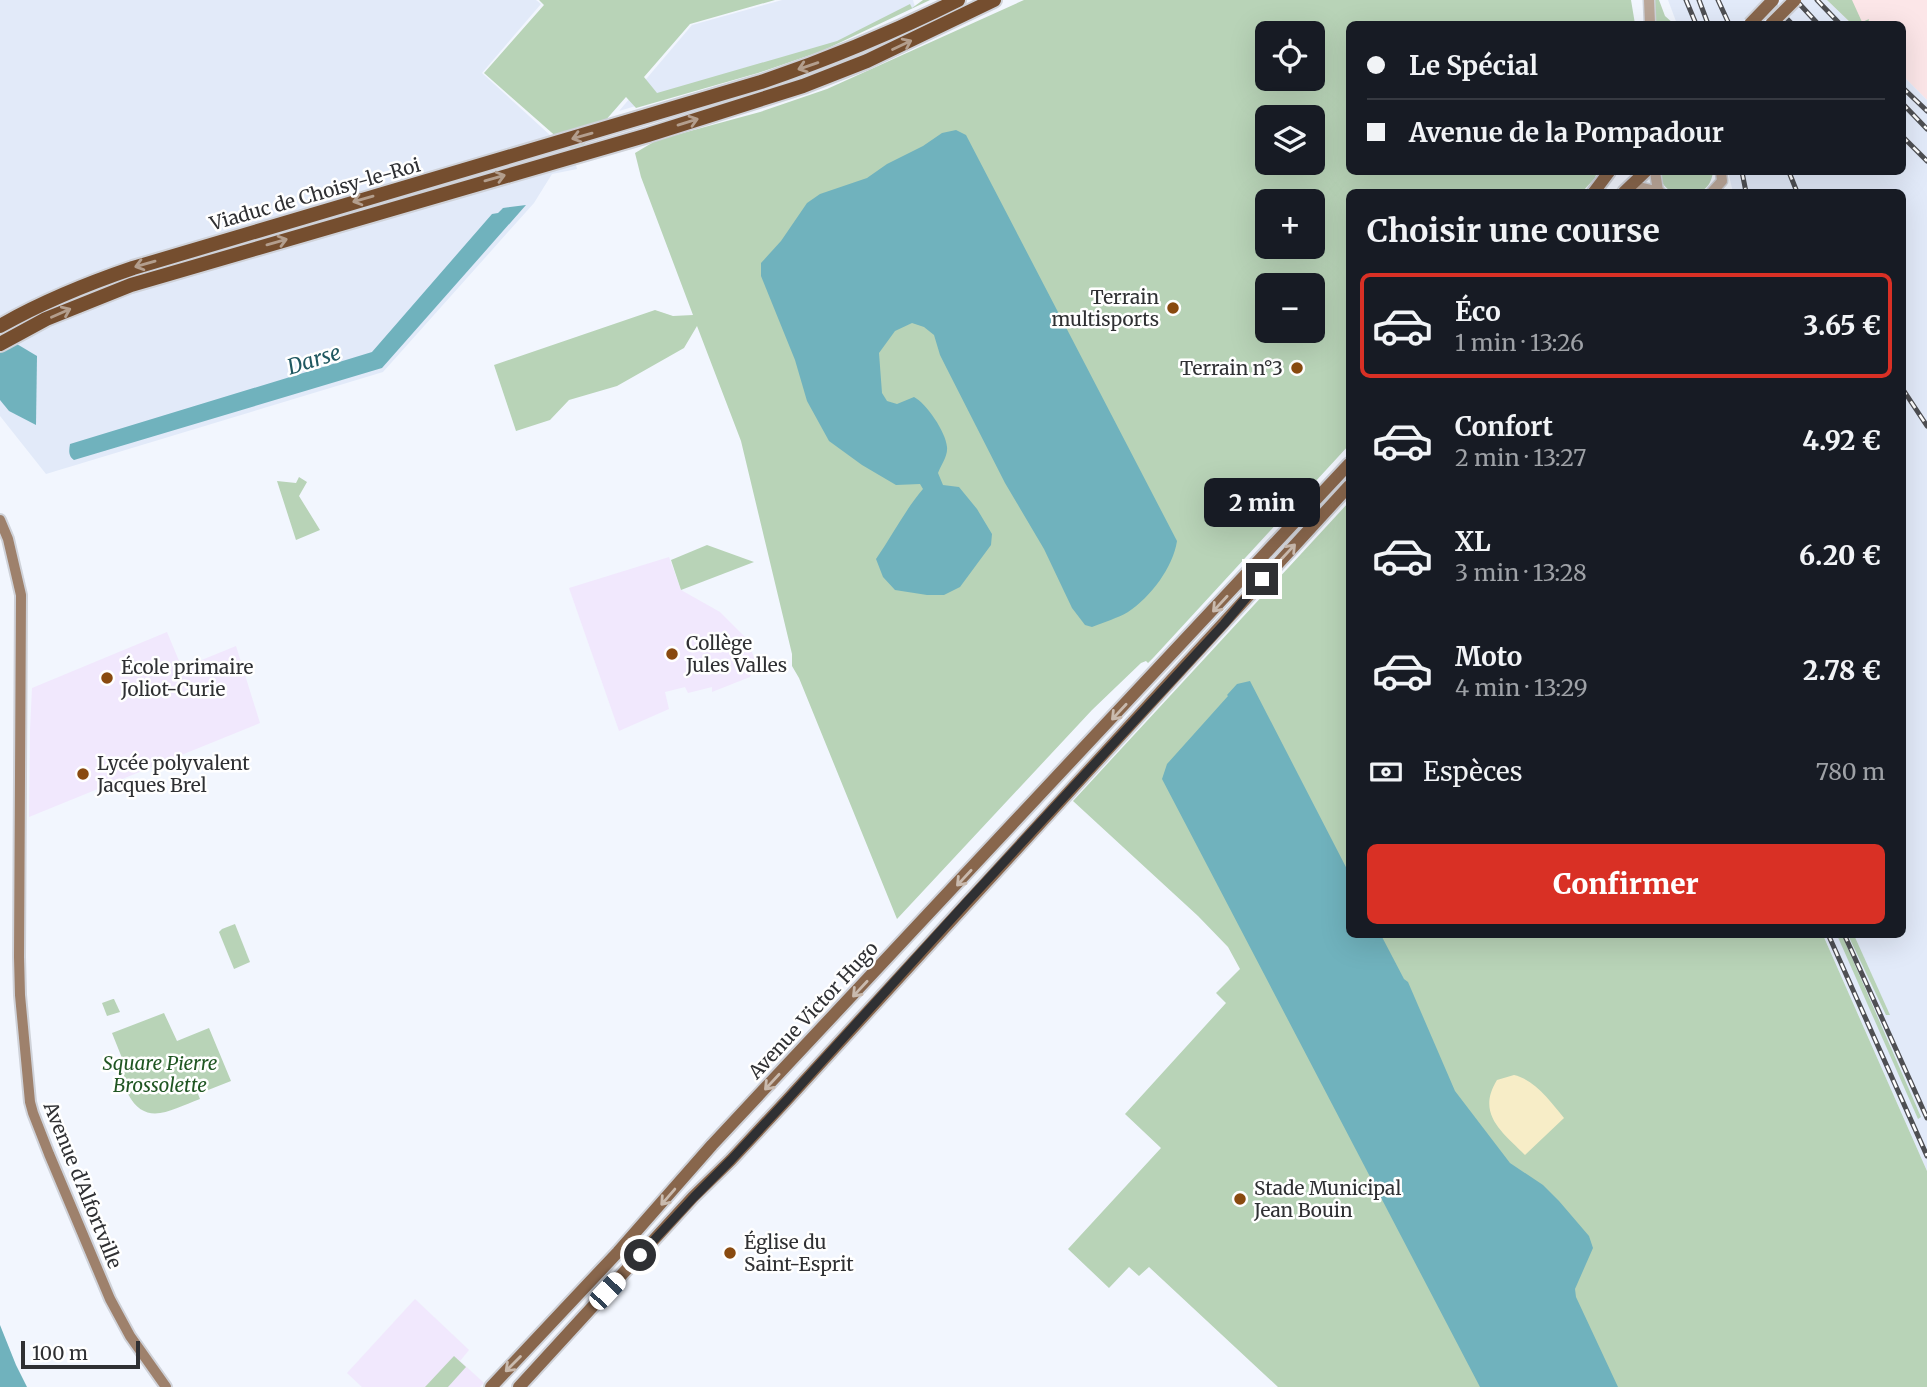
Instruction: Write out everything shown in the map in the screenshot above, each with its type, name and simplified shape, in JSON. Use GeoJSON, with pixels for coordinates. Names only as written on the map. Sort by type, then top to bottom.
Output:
{"type":"FeatureCollection","features":[{"type":"Feature","properties":{"kind":"highway","name":"Viaduc de Choisy-le-Roi"},"geometry":{"type":"LineString","coordinates":[[0,326],[66,293],[133,268],[761,82],[897,30],[958,0]]}},
{"type":"Feature","properties":{"kind":"highway","name":"Viaduc de Choisy-le-Roi"},"geometry":{"type":"LineString","coordinates":[[0,344],[46,319],[131,285],[623,142],[803,86],[867,61],[994,0]]}},
{"type":"Feature","properties":{"kind":"main road"},"geometry":{"type":"LineString","coordinates":[[1753,21],[1773,0]]}},
{"type":"Feature","properties":{"kind":"main road"},"geometry":{"type":"LineString","coordinates":[[1775,21],[1795,0]]}},
{"type":"Feature","properties":{"kind":"main road"},"geometry":{"type":"LineString","coordinates":[[1628,189],[1642,175]]}},
{"type":"Feature","properties":{"kind":"main road","name":"Avenue Victor Hugo"},"geometry":{"type":"LineString","coordinates":[[491,1387],[618,1252],[712,1145],[1346,467]]}},
{"type":"Feature","properties":{"kind":"main road","name":"Avenue Victor Hugo"},"geometry":{"type":"LineString","coordinates":[[519,1387],[686,1205],[786,1101],[1346,489]]}},
{"type":"Feature","properties":{"kind":"main road","name":"Avenue d'Alfortville"},"geometry":{"type":"LineString","coordinates":[[0,520],[8,539],[22,596],[19,957],[30,1102],[76,1221],[110,1299],[130,1336],[166,1387]]}},
{"type":"Feature","properties":{"kind":"street"},"geometry":{"type":"LineString","coordinates":[[1648,0],[1650,21]]}},
{"type":"Feature","properties":{"kind":"shaded area"},"geometry":{"type":"Polygon","coordinates":[[[0,0],[536,0],[541,4],[482,73],[574,157],[577,169],[552,174],[534,203],[383,372],[46,474],[0,416],[0,0]]]}},
{"type":"Feature","properties":{"kind":"shaded area"},"geometry":{"type":"Polygon","coordinates":[[[782,0],[913,0],[915,7],[822,50],[619,111],[692,25],[782,0]]]}},
{"type":"Feature","properties":{"kind":"shaded area"},"geometry":{"type":"Polygon","coordinates":[[[1668,0],[1827,0],[1849,21],[1676,21],[1668,0]]]}},
{"type":"Feature","properties":{"kind":"shaded area"},"geometry":{"type":"Polygon","coordinates":[[[1827,0],[1927,0],[1927,100],[1906,79],[1906,21],[1849,21],[1827,0]]]}},
{"type":"Feature","properties":{"kind":"shaded area"},"geometry":{"type":"Polygon","coordinates":[[[1906,79],[1927,100],[1927,1171],[1824,938],[1906,938],[1906,189],[1732,189],[1729,175],[1906,175],[1906,79]]]}},
{"type":"Feature","properties":{"kind":"shaded area","name":"Collège Jules Valles"},"geometry":{"type":"Polygon","coordinates":[[[669,557],[681,590],[720,612],[747,639],[758,668],[752,671],[750,677],[712,692],[712,687],[688,693],[685,687],[665,692],[669,709],[619,731],[569,588],[669,557]]]}},
{"type":"Feature","properties":{"kind":"shaded area","name":"Lycée polyvalent Jacques Brel"},"geometry":{"type":"Polygon","coordinates":[[[167,632],[182,668],[236,646],[260,723],[29,817],[32,688],[167,632]]]}},
{"type":"Feature","properties":{"kind":"shaded area"},"geometry":{"type":"Polygon","coordinates":[[[415,1299],[469,1350],[460,1361],[484,1383],[480,1387],[362,1387],[347,1373],[415,1299]]]}},
{"type":"Feature","properties":{"kind":"green space"},"geometry":{"type":"Polygon","coordinates":[[[539,0],[775,0],[690,24],[644,77],[657,93],[837,41],[910,4],[912,8],[923,0],[930,0],[822,51],[758,73],[636,108],[626,97],[576,154],[484,73],[544,5],[539,0]]]}},
{"type":"Feature","properties":{"kind":"green space"},"geometry":{"type":"Polygon","coordinates":[[[1024,0],[1631,0],[1634,21],[1346,21],[1346,175],[1596,175],[1595,178],[1585,189],[1346,189],[1346,448],[1154,657],[1148,663],[1141,663],[1092,710],[897,919],[792,666],[792,654],[741,441],[697,326],[684,348],[617,386],[569,400],[550,420],[516,431],[494,365],[655,310],[673,316],[693,315],[641,177],[635,153],[657,140],[760,112],[827,89],[1024,0]]]}},
{"type":"Feature","properties":{"kind":"green space"},"geometry":{"type":"Polygon","coordinates":[[[1654,0],[1659,0],[1665,16],[1671,21],[1655,21],[1654,0]]]}},
{"type":"Feature","properties":{"kind":"green space"},"geometry":{"type":"Polygon","coordinates":[[[1827,0],[1852,0],[1862,21],[1849,21],[1827,0]]]}},
{"type":"Feature","properties":{"kind":"green space"},"geometry":{"type":"Polygon","coordinates":[[[1661,175],[1712,175],[1704,189],[1668,189],[1661,175]]]}},
{"type":"Feature","properties":{"kind":"green space"},"geometry":{"type":"Polygon","coordinates":[[[299,477],[307,482],[299,496],[320,530],[296,540],[277,481],[296,483],[299,477]]]}},
{"type":"Feature","properties":{"kind":"green space"},"geometry":{"type":"Polygon","coordinates":[[[1346,505],[1346,938],[1824,938],[1927,1171],[1927,1387],[1278,1387],[1149,1267],[1139,1276],[1129,1267],[1109,1288],[1068,1249],[1161,1148],[1125,1114],[1226,1003],[1216,993],[1240,969],[1228,947],[1198,916],[1073,801],[1346,505]]]}},
{"type":"Feature","properties":{"kind":"green space"},"geometry":{"type":"Polygon","coordinates":[[[707,545],[754,562],[681,590],[671,560],[707,545]]]}},
{"type":"Feature","properties":{"kind":"green space"},"geometry":{"type":"Polygon","coordinates":[[[235,924],[250,962],[234,969],[219,932],[235,924]]]}},
{"type":"Feature","properties":{"kind":"green space"},"geometry":{"type":"Polygon","coordinates":[[[1838,938],[1843,938],[1921,1117],[1918,1119],[1838,938]]]}},
{"type":"Feature","properties":{"kind":"green space"},"geometry":{"type":"Polygon","coordinates":[[[1849,938],[1855,938],[1890,1015],[1886,1015],[1849,938]]]}},
{"type":"Feature","properties":{"kind":"green space"},"geometry":{"type":"Polygon","coordinates":[[[114,999],[120,1012],[107,1016],[102,1003],[114,999]]]}},
{"type":"Feature","properties":{"kind":"green space","name":"Square Pierre Brossolette"},"geometry":{"type":"Polygon","coordinates":[[[164,1013],[177,1041],[209,1028],[231,1081],[198,1094],[200,1099],[170,1111],[151,1113],[143,1111],[128,1094],[122,1072],[124,1063],[112,1033],[164,1013]]]}},
{"type":"Feature","properties":{"kind":"green space"},"geometry":{"type":"Polygon","coordinates":[[[454,1356],[466,1367],[448,1387],[425,1387],[454,1356]]]}},
{"type":"Feature","properties":{"kind":"sand"},"geometry":{"type":"Polygon","coordinates":[[[1514,1075],[1536,1087],[1564,1118],[1525,1155],[1500,1130],[1489,1103],[1497,1080],[1514,1075]]]}},
{"type":"Feature","properties":{"kind":"water"},"geometry":{"type":"Polygon","coordinates":[[[956,130],[966,135],[1177,541],[1166,571],[1145,598],[1124,614],[1092,627],[1085,625],[1072,608],[1044,549],[1005,483],[947,369],[934,335],[924,327],[912,323],[895,331],[879,353],[882,393],[887,401],[897,404],[914,397],[929,412],[946,441],[947,450],[938,473],[943,485],[959,487],[992,534],[991,545],[960,587],[944,595],[895,590],[883,577],[876,559],[923,489],[920,484],[896,485],[829,441],[807,401],[795,360],[761,276],[761,263],[781,241],[807,203],[820,194],[867,178],[942,133],[956,130]]]}},
{"type":"Feature","properties":{"kind":"water"},"geometry":{"type":"Polygon","coordinates":[[[526,205],[382,368],[74,460],[71,457],[70,444],[372,352],[492,214],[503,208],[526,205]]]}},
{"type":"Feature","properties":{"kind":"water"},"geometry":{"type":"Polygon","coordinates":[[[0,334],[37,356],[36,425],[9,411],[0,400],[0,334]]]}},
{"type":"Feature","properties":{"kind":"water"},"geometry":{"type":"Polygon","coordinates":[[[1250,681],[1346,867],[1346,938],[1383,938],[1408,982],[1455,1091],[1510,1163],[1543,1185],[1589,1236],[1593,1248],[1575,1289],[1576,1297],[1618,1387],[1480,1387],[1162,779],[1167,764],[1237,684],[1250,681]]]}},
{"type":"Feature","properties":{"kind":"water"},"geometry":{"type":"Polygon","coordinates":[[[0,1325],[16,1365],[27,1387],[0,1387],[0,1325]]]}},
{"type":"Feature","properties":{"kind":"railway"},"geometry":{"type":"LineString","coordinates":[[1686,0],[1695,21]]}},
{"type":"Feature","properties":{"kind":"railway"},"geometry":{"type":"LineString","coordinates":[[1699,0],[1707,21]]}},
{"type":"Feature","properties":{"kind":"railway"},"geometry":{"type":"LineString","coordinates":[[1718,0],[1728,21]]}},
{"type":"Feature","properties":{"kind":"railway"},"geometry":{"type":"LineString","coordinates":[[1769,0],[1789,21]]}},
{"type":"Feature","properties":{"kind":"railway"},"geometry":{"type":"LineString","coordinates":[[1796,0],[1815,21]]}},
{"type":"Feature","properties":{"kind":"railway"},"geometry":{"type":"LineString","coordinates":[[1817,0],[1837,21]]}},
{"type":"Feature","properties":{"kind":"railway"},"geometry":{"type":"LineString","coordinates":[[1906,91],[1927,111]]}},
{"type":"Feature","properties":{"kind":"railway"},"geometry":{"type":"LineString","coordinates":[[1906,107],[1927,129]]}},
{"type":"Feature","properties":{"kind":"railway"},"geometry":{"type":"LineString","coordinates":[[1906,140],[1927,161]]}},
{"type":"Feature","properties":{"kind":"railway"},"geometry":{"type":"LineString","coordinates":[[1743,175],[1745,189]]}},
{"type":"Feature","properties":{"kind":"railway"},"geometry":{"type":"LineString","coordinates":[[1790,175],[1796,189]]}},
{"type":"Feature","properties":{"kind":"railway"},"geometry":{"type":"LineString","coordinates":[[1906,394],[1927,426]]}},
{"type":"Feature","properties":{"kind":"railway"},"geometry":{"type":"LineString","coordinates":[[1830,938],[1927,1156]]}},
{"type":"Feature","properties":{"kind":"railway"},"geometry":{"type":"LineString","coordinates":[[1846,938],[1927,1118]]}},
{"type":"Feature","properties":{"kind":"place","name":"Terrain multisports"},"geometry":{"type":"Point","coordinates":[1173,308]}},
{"type":"Feature","properties":{"kind":"place","name":"Terrain n°3"},"geometry":{"type":"Point","coordinates":[1297,368]}},
{"type":"Feature","properties":{"kind":"place","name":"Collège Jules Valles"},"geometry":{"type":"Point","coordinates":[672,654]}},
{"type":"Feature","properties":{"kind":"place","name":"École primaire Joliot-Curie"},"geometry":{"type":"Point","coordinates":[107,678]}},
{"type":"Feature","properties":{"kind":"place","name":"Lycée polyvalent Jacques Brel"},"geometry":{"type":"Point","coordinates":[83,774]}},
{"type":"Feature","properties":{"kind":"place","name":"Stade Municipal Jean Bouin"},"geometry":{"type":"Point","coordinates":[1240,1199]}},
{"type":"Feature","properties":{"kind":"place","name":"Église du Saint-Esprit"},"geometry":{"type":"Point","coordinates":[730,1253]}},
{"type":"Feature","properties":{"kind":"route"},"geometry":{"type":"LineString","coordinates":[[640,1255],[786,1101],[1224,624],[1262,579]]}},
{"type":"Feature","properties":{"kind":"water label","name":"Darse"},"geometry":{"type":"Point","coordinates":[314,360]}}]}
